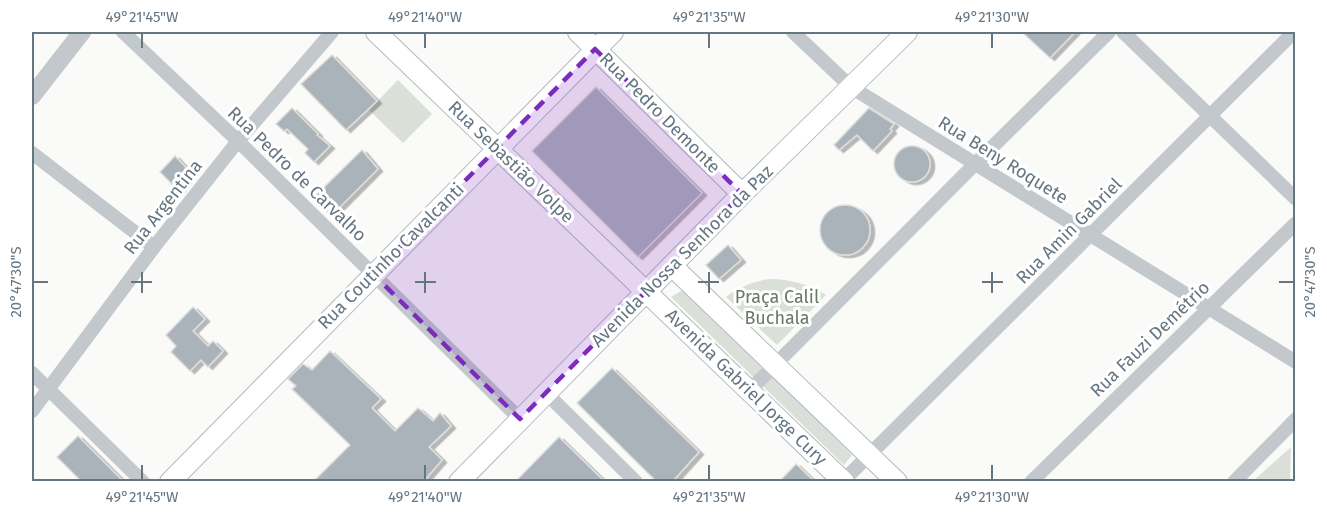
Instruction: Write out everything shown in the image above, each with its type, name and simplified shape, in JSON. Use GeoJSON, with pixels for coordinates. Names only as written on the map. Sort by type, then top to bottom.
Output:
{"type":"FeatureCollection","features":[{"type":"Feature","properties":{"kind":"main road","name":"Rua Sebastião Volpe"},"geometry":{"type":"LineString","coordinates":[[376,32],[647,292]]}},
{"type":"Feature","properties":{"kind":"main road","name":"Rua Pedro Demonte"},"geometry":{"type":"LineString","coordinates":[[578,32],[742,194]]}},
{"type":"Feature","properties":{"kind":"main road","name":"Rua Coutinho Cavalcanti"},"geometry":{"type":"LineString","coordinates":[[170,482],[613,32]]}},
{"type":"Feature","properties":{"kind":"main road","name":"Avenida Nossa Senhora da Paz"},"geometry":{"type":"LineString","coordinates":[[459,482],[742,194],[907,32]]}},
{"type":"Feature","properties":{"kind":"main road","name":"Avenida Gabriel Jorge Cury"},"geometry":{"type":"LineString","coordinates":[[672,266],[897,482]]}},
{"type":"Feature","properties":{"kind":"main road","name":"Avenida Gabriel Jorge Cury"},"geometry":{"type":"LineString","coordinates":[[647,292],[843,481]]}},
{"type":"Feature","properties":{"kind":"street"},"geometry":{"type":"LineString","coordinates":[[32,96],[82,32]]}},
{"type":"Feature","properties":{"kind":"street","name":"Rua Pedro de Carvalho"},"geometry":{"type":"LineString","coordinates":[[123,32],[238,141],[520,419]]}},
{"type":"Feature","properties":{"kind":"street","name":"Rua Argentina"},"geometry":{"type":"LineString","coordinates":[[32,411],[153,247],[238,141],[332,32]]}},
{"type":"Feature","properties":{"kind":"street","name":"Rua Beny Roquete"},"geometry":{"type":"LineString","coordinates":[[793,32],[851,87],[1296,362]]}},
{"type":"Feature","properties":{"kind":"street"},"geometry":{"type":"LineString","coordinates":[[750,390],[1109,32]]}},
{"type":"Feature","properties":{"kind":"street"},"geometry":{"type":"LineString","coordinates":[[1123,32],[1296,199]]}},
{"type":"Feature","properties":{"kind":"street","name":"Rua Amin Gabriel"},"geometry":{"type":"LineString","coordinates":[[843,481],[1294,32]]}},
{"type":"Feature","properties":{"kind":"street"},"geometry":{"type":"LineString","coordinates":[[32,153],[153,247]]}},
{"type":"Feature","properties":{"kind":"street","name":"Rua Fauzi Demétrio"},"geometry":{"type":"LineString","coordinates":[[1031,482],[1296,223]]}},
{"type":"Feature","properties":{"kind":"street"},"geometry":{"type":"LineString","coordinates":[[32,373],[142,482]]}},
{"type":"Feature","properties":{"kind":"street"},"geometry":{"type":"LineString","coordinates":[[546,393],[636,482]]}},
{"type":"Feature","properties":{"kind":"street"},"geometry":{"type":"LineString","coordinates":[[1234,482],[1296,419]]}},
{"type":"Feature","properties":{"kind":"highlighted area"},"geometry":{"type":"Polygon","coordinates":[[[595,49],[742,194],[520,419],[373,274],[595,49]]]}},
{"type":"Feature","properties":{"kind":"green space"},"geometry":{"type":"Polygon","coordinates":[[[398,80],[432,114],[403,143],[369,110],[398,80]]]}},
{"type":"Feature","properties":{"kind":"green space","name":"Praça Calil Buchala"},"geometry":{"type":"Polygon","coordinates":[[[770,279],[800,283],[826,295],[777,345],[726,297],[747,285],[770,279]]]}},
{"type":"Feature","properties":{"kind":"green space"},"geometry":{"type":"Polygon","coordinates":[[[686,288],[852,455],[844,465],[671,297],[686,288]]]}},
{"type":"Feature","properties":{"kind":"green space"},"geometry":{"type":"Polygon","coordinates":[[[1291,447],[1290,481],[1253,481],[1291,447]]]}},
{"type":"Feature","properties":{"kind":"building"},"geometry":{"type":"Polygon","coordinates":[[[1022,32],[1075,32],[1050,58],[1022,32]]]}},
{"type":"Feature","properties":{"kind":"building"},"geometry":{"type":"Polygon","coordinates":[[[332,55],[377,101],[346,130],[301,84],[332,55]]]}},
{"type":"Feature","properties":{"kind":"building"},"geometry":{"type":"Polygon","coordinates":[[[596,87],[702,193],[638,257],[532,151],[596,87]]]}},
{"type":"Feature","properties":{"kind":"building"},"geometry":{"type":"Polygon","coordinates":[[[292,108],[330,146],[314,162],[305,153],[308,149],[287,129],[284,131],[276,124],[292,108]]]}},
{"type":"Feature","properties":{"kind":"building"},"geometry":{"type":"Polygon","coordinates":[[[869,108],[894,124],[890,129],[892,131],[873,151],[857,135],[839,150],[834,145],[869,108]]]}},
{"type":"Feature","properties":{"kind":"building"},"geometry":{"type":"Polygon","coordinates":[[[912,146],[925,151],[930,164],[925,177],[912,182],[899,177],[894,164],[899,151],[912,146]]]}},
{"type":"Feature","properties":{"kind":"building"},"geometry":{"type":"Polygon","coordinates":[[[362,150],[378,169],[331,216],[313,198],[362,150]]]}},
{"type":"Feature","properties":{"kind":"building"},"geometry":{"type":"Polygon","coordinates":[[[175,156],[192,174],[179,191],[160,172],[175,156]]]}},
{"type":"Feature","properties":{"kind":"building"},"geometry":{"type":"Polygon","coordinates":[[[845,205],[863,212],[870,230],[863,248],[845,255],[827,248],[820,230],[827,212],[845,205]]]}},
{"type":"Feature","properties":{"kind":"building"},"geometry":{"type":"Polygon","coordinates":[[[728,245],[741,260],[719,279],[706,265],[728,245]]]}},
{"type":"Feature","properties":{"kind":"building"},"geometry":{"type":"Polygon","coordinates":[[[193,307],[205,319],[193,331],[208,346],[213,341],[223,351],[208,367],[201,360],[190,371],[171,352],[176,346],[166,335],[193,307]]]}},
{"type":"Feature","properties":{"kind":"building"},"geometry":{"type":"Polygon","coordinates":[[[330,351],[381,399],[372,408],[395,431],[418,408],[433,421],[440,413],[451,426],[429,447],[442,460],[423,482],[313,482],[350,445],[292,389],[296,386],[288,379],[303,364],[312,370],[330,351]]]}},
{"type":"Feature","properties":{"kind":"building"},"geometry":{"type":"Polygon","coordinates":[[[612,368],[699,452],[672,482],[657,482],[577,403],[612,368]]]}},
{"type":"Feature","properties":{"kind":"building"},"geometry":{"type":"Polygon","coordinates":[[[78,436],[124,482],[82,482],[57,457],[78,436]]]}},
{"type":"Feature","properties":{"kind":"building"},"geometry":{"type":"Polygon","coordinates":[[[559,437],[605,482],[515,482],[559,437]]]}},
{"type":"Feature","properties":{"kind":"building"},"geometry":{"type":"Polygon","coordinates":[[[796,464],[815,482],[779,482],[796,464]]]}}]}
